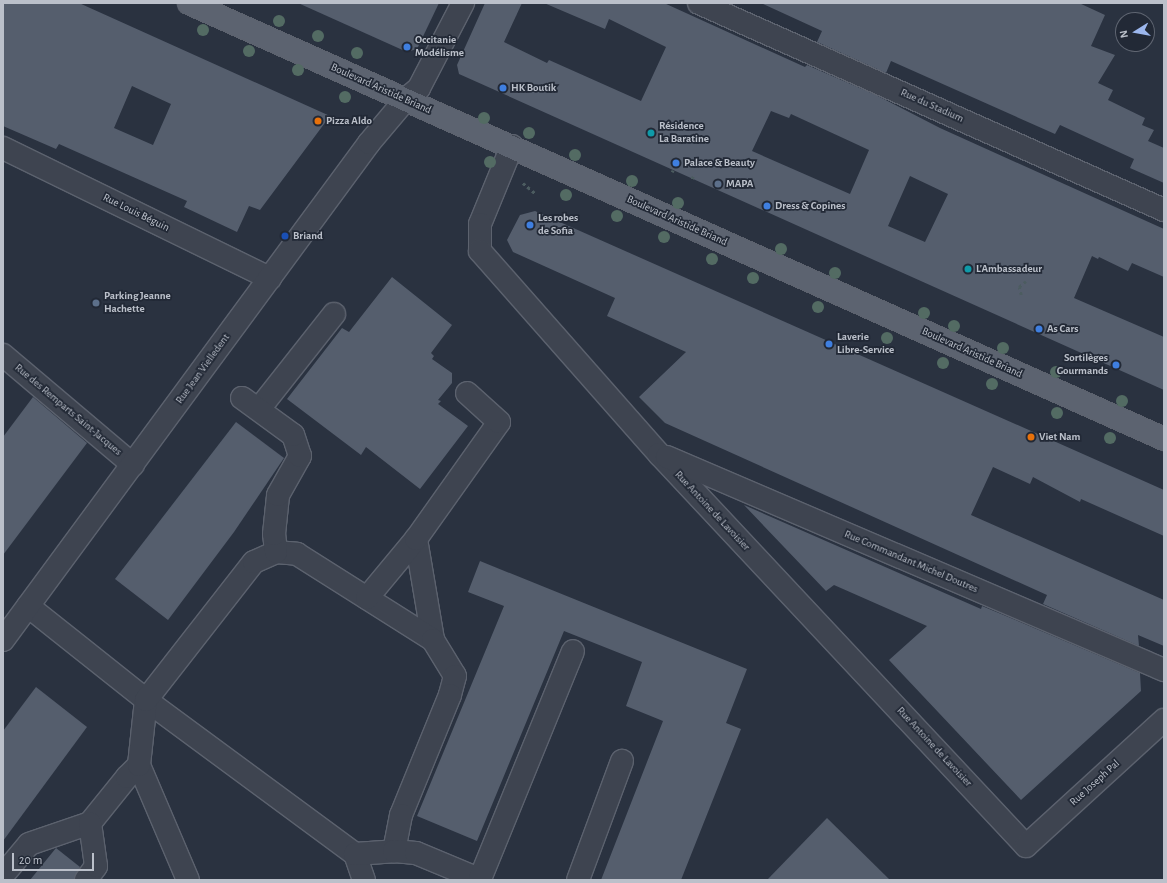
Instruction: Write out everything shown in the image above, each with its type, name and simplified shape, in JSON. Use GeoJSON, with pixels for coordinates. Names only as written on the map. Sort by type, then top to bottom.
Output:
{"type":"FeatureCollection","features":[{"type":"Feature","properties":{"kind":"main road","name":"Boulevard Aristide Briand"},"geometry":{"type":"LineString","coordinates":[[189,3],[512,146],[1164,439]]}},
{"type":"Feature","properties":{"kind":"street","name":"Rue Jean Vielledent"},"geometry":{"type":"LineString","coordinates":[[3,640],[369,143],[406,99],[423,82],[463,3]]}},
{"type":"Feature","properties":{"kind":"street","name":"Rue du Stadium"},"geometry":{"type":"LineString","coordinates":[[699,3],[1164,210]]}},
{"type":"Feature","properties":{"kind":"street","name":"Rue Antoine de Lavoisier"},"geometry":{"type":"LineString","coordinates":[[512,146],[480,224],[480,251],[659,454],[1026,846]]}},
{"type":"Feature","properties":{"kind":"street","name":"Rue Louis Béguin"},"geometry":{"type":"LineString","coordinates":[[3,148],[270,278]]}},
{"type":"Feature","properties":{"kind":"street"},"geometry":{"type":"LineString","coordinates":[[276,552],[274,534],[278,495],[300,456],[293,435],[250,403],[334,314]]}},
{"type":"Feature","properties":{"kind":"street","name":"Rue des Remparts Saint-Jacques"},"geometry":{"type":"LineString","coordinates":[[3,355],[133,465]]}},
{"type":"Feature","properties":{"kind":"street"},"geometry":{"type":"LineString","coordinates":[[367,598],[416,539],[499,422],[467,393]]}},
{"type":"Feature","properties":{"kind":"street","name":"Rue Commandant Michel Doutres"},"geometry":{"type":"LineString","coordinates":[[659,454],[1164,670]]}},
{"type":"Feature","properties":{"kind":"street"},"geometry":{"type":"LineString","coordinates":[[394,851],[401,815],[450,695],[455,676],[433,640],[416,539]]}},
{"type":"Feature","properties":{"kind":"street"},"geometry":{"type":"LineString","coordinates":[[188,880],[139,765],[146,700],[254,562],[276,552],[296,554],[433,640]]}},
{"type":"Feature","properties":{"kind":"street"},"geometry":{"type":"LineString","coordinates":[[28,606],[146,700],[355,854],[364,880]]}},
{"type":"Feature","properties":{"kind":"street"},"geometry":{"type":"LineString","coordinates":[[355,854],[394,851],[416,853],[481,880],[573,651]]}},
{"type":"Feature","properties":{"kind":"street","name":"Rue Joseph Pal"},"geometry":{"type":"LineString","coordinates":[[1026,846],[1164,720]]}},
{"type":"Feature","properties":{"kind":"street"},"geometry":{"type":"LineString","coordinates":[[578,880],[622,760]]}},
{"type":"Feature","properties":{"kind":"street"},"geometry":{"type":"LineString","coordinates":[[3,876],[29,844],[90,823],[127,777],[139,765]]}},
{"type":"Feature","properties":{"kind":"street"},"geometry":{"type":"LineString","coordinates":[[86,880],[96,866],[90,823]]}},
{"type":"Feature","properties":{"kind":"path"},"geometry":{"type":"LineString","coordinates":[[1021,295],[1019,287],[1026,281]]}},
{"type":"Feature","properties":{"kind":"building"},"geometry":{"type":"Polygon","coordinates":[[[3,3],[79,3],[330,116],[260,210],[249,206],[237,232],[184,207],[187,201],[59,144],[56,149],[3,126],[3,3]],[[132,86],[114,128],[153,145],[171,104],[132,86]]]}},
{"type":"Feature","properties":{"kind":"building"},"geometry":{"type":"Polygon","coordinates":[[[298,3],[439,3],[417,49],[407,52],[298,3]]]}},
{"type":"Feature","properties":{"kind":"building"},"geometry":{"type":"Polygon","coordinates":[[[485,3],[522,3],[504,42],[547,63],[549,60],[641,101],[666,47],[609,19],[605,29],[544,3],[664,3],[805,67],[807,65],[876,95],[940,128],[1164,229],[1164,277],[1132,263],[1128,271],[1099,257],[1098,259],[1092,256],[1074,298],[1164,337],[1164,390],[459,74],[457,65],[485,3]],[[771,111],[752,151],[850,194],[869,150],[791,114],[789,118],[771,111]],[[910,176],[888,226],[925,242],[948,194],[910,176]]]}},
{"type":"Feature","properties":{"kind":"building"},"geometry":{"type":"Polygon","coordinates":[[[761,3],[1079,3],[1105,15],[1091,46],[1115,55],[1098,83],[1113,90],[1108,100],[1145,118],[1142,125],[1154,130],[1148,141],[1164,148],[1164,183],[1130,168],[1134,159],[1060,125],[1055,134],[891,61],[886,73],[817,42],[822,31],[761,3]]]}},
{"type":"Feature","properties":{"kind":"building"},"geometry":{"type":"Polygon","coordinates":[[[535,211],[1164,490],[1164,536],[1081,499],[1080,502],[1033,477],[1030,484],[993,467],[971,515],[1164,600],[1164,646],[1138,635],[1139,646],[1043,604],[1047,595],[665,423],[639,397],[686,352],[607,316],[615,298],[513,252],[507,240],[520,215],[535,211]]]}},
{"type":"Feature","properties":{"kind":"building"},"geometry":{"type":"Polygon","coordinates":[[[392,277],[452,325],[431,353],[434,356],[432,359],[452,373],[452,383],[438,400],[441,401],[438,404],[468,426],[420,489],[366,447],[361,455],[287,399],[342,328],[349,332],[392,277]]]}},
{"type":"Feature","properties":{"kind":"building"},"geometry":{"type":"Polygon","coordinates":[[[33,397],[87,443],[3,555],[3,437],[33,397]]]}},
{"type":"Feature","properties":{"kind":"building"},"geometry":{"type":"Polygon","coordinates":[[[236,422],[284,458],[234,532],[168,620],[115,579],[236,422]]]}},
{"type":"Feature","properties":{"kind":"building"},"geometry":{"type":"Polygon","coordinates":[[[744,505],[981,609],[982,606],[1140,673],[1141,691],[1021,800],[889,660],[927,626],[834,585],[826,591],[744,505]]]}},
{"type":"Feature","properties":{"kind":"building"},"geometry":{"type":"Polygon","coordinates":[[[480,561],[747,669],[726,723],[741,729],[681,880],[601,880],[663,721],[626,706],[642,662],[564,631],[477,841],[417,816],[504,606],[468,592],[480,561]]]}},
{"type":"Feature","properties":{"kind":"building"},"geometry":{"type":"Polygon","coordinates":[[[36,687],[87,727],[3,841],[3,731],[36,687]]]}},
{"type":"Feature","properties":{"kind":"building"},"geometry":{"type":"Polygon","coordinates":[[[827,818],[890,880],[767,880],[827,818]]]}},
{"type":"Feature","properties":{"kind":"building"},"geometry":{"type":"Polygon","coordinates":[[[56,848],[80,867],[74,880],[30,880],[56,848]]]}},
{"type":"Feature","properties":{"kind":"place","name":"Occitanie Modélisme"},"geometry":{"type":"Point","coordinates":[407,47]}},
{"type":"Feature","properties":{"kind":"place","name":"HK Boutik"},"geometry":{"type":"Point","coordinates":[503,88]}},
{"type":"Feature","properties":{"kind":"place","name":"Pizza Aldo"},"geometry":{"type":"Point","coordinates":[318,121]}},
{"type":"Feature","properties":{"kind":"place","name":"Résidence La Baratine"},"geometry":{"type":"Point","coordinates":[651,133]}},
{"type":"Feature","properties":{"kind":"place","name":"Palace & Beauty"},"geometry":{"type":"Point","coordinates":[676,163]}},
{"type":"Feature","properties":{"kind":"place","name":"MAPA"},"geometry":{"type":"Point","coordinates":[718,184]}},
{"type":"Feature","properties":{"kind":"place","name":"Dress & Copines"},"geometry":{"type":"Point","coordinates":[767,206]}},
{"type":"Feature","properties":{"kind":"place","name":"Les robes de Sofia"},"geometry":{"type":"Point","coordinates":[530,225]}},
{"type":"Feature","properties":{"kind":"place","name":"Briand"},"geometry":{"type":"Point","coordinates":[285,236]}},
{"type":"Feature","properties":{"kind":"place","name":"L'Ambassadeur"},"geometry":{"type":"Point","coordinates":[968,269]}},
{"type":"Feature","properties":{"kind":"place","name":"Parking Jeanne Hachette"},"geometry":{"type":"Point","coordinates":[96,303]}},
{"type":"Feature","properties":{"kind":"place","name":"As Cars"},"geometry":{"type":"Point","coordinates":[1039,329]}},
{"type":"Feature","properties":{"kind":"place","name":"Laverie Libre-Service"},"geometry":{"type":"Point","coordinates":[829,344]}},
{"type":"Feature","properties":{"kind":"place","name":"Sortilèges Gourmands"},"geometry":{"type":"Point","coordinates":[1116,365]}},
{"type":"Feature","properties":{"kind":"place","name":"Viet Nam"},"geometry":{"type":"Point","coordinates":[1031,437]}}]}
